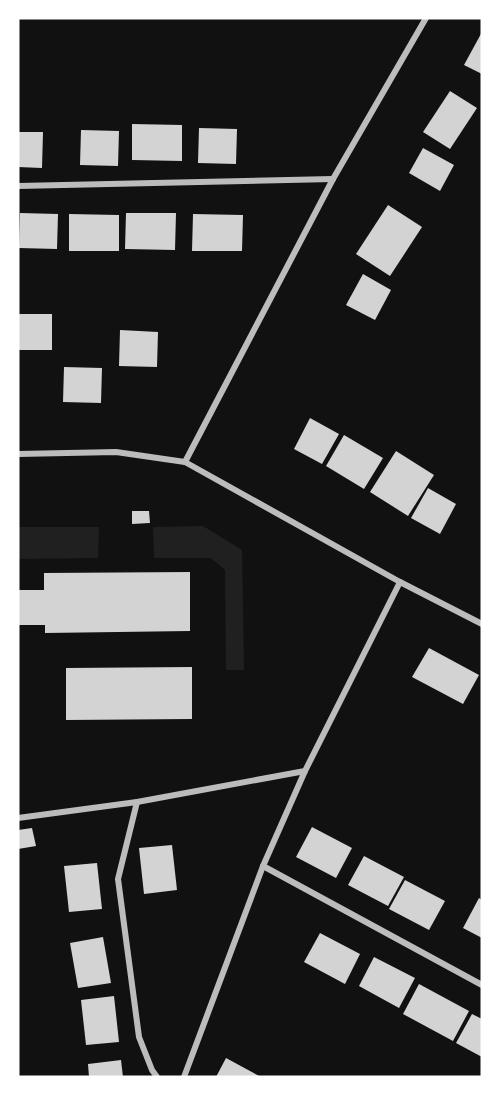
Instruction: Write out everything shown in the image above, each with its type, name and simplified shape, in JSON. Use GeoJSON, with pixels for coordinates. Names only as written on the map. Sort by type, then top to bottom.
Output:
{"type":"FeatureCollection","features":[{"type":"Feature","properties":{"kind":"street"},"geometry":{"type":"LineString","coordinates":[[185,462],[333,179],[426,18]]}},
{"type":"Feature","properties":{"kind":"street"},"geometry":{"type":"LineString","coordinates":[[18,186],[333,179]]}},
{"type":"Feature","properties":{"kind":"street"},"geometry":{"type":"LineString","coordinates":[[18,454],[116,452],[185,462],[400,582],[482,624]]}},
{"type":"Feature","properties":{"kind":"street"},"geometry":{"type":"LineString","coordinates":[[184,1077],[264,866],[305,771],[400,582]]}},
{"type":"Feature","properties":{"kind":"street"},"geometry":{"type":"LineString","coordinates":[[18,818],[136,802],[305,771]]}},
{"type":"Feature","properties":{"kind":"street"},"geometry":{"type":"LineString","coordinates":[[136,802],[118,879],[139,1037],[157,1077]]}},
{"type":"Feature","properties":{"kind":"street"},"geometry":{"type":"LineString","coordinates":[[264,866],[482,985]]}},
{"type":"Feature","properties":{"kind":"shaded area"},"geometry":{"type":"Polygon","coordinates":[[[203,526],[242,550],[244,670],[226,670],[225,570],[211,558],[154,558],[153,527],[203,526]]]}},
{"type":"Feature","properties":{"kind":"shaded area"},"geometry":{"type":"Polygon","coordinates":[[[18,527],[99,527],[98,558],[18,559],[18,527]]]}},
{"type":"Feature","properties":{"kind":"building"},"geometry":{"type":"Polygon","coordinates":[[[482,32],[482,74],[464,65],[482,32]]]}},
{"type":"Feature","properties":{"kind":"building"},"geometry":{"type":"Polygon","coordinates":[[[450,91],[477,108],[450,149],[423,132],[450,91]]]}},
{"type":"Feature","properties":{"kind":"building"},"geometry":{"type":"Polygon","coordinates":[[[132,124],[182,125],[182,161],[132,160],[132,124]]]}},
{"type":"Feature","properties":{"kind":"building"},"geometry":{"type":"Polygon","coordinates":[[[199,128],[237,129],[236,164],[198,163],[199,128]]]}},
{"type":"Feature","properties":{"kind":"building"},"geometry":{"type":"Polygon","coordinates":[[[81,130],[119,131],[118,166],[80,165],[81,130]]]}},
{"type":"Feature","properties":{"kind":"building"},"geometry":{"type":"Polygon","coordinates":[[[18,132],[43,132],[42,168],[18,167],[18,132]]]}},
{"type":"Feature","properties":{"kind":"building"},"geometry":{"type":"Polygon","coordinates":[[[423,148],[454,165],[440,191],[409,173],[423,148]]]}},
{"type":"Feature","properties":{"kind":"building"},"geometry":{"type":"Polygon","coordinates":[[[388,205],[422,227],[390,276],[356,254],[388,205]]]}},
{"type":"Feature","properties":{"kind":"building"},"geometry":{"type":"Polygon","coordinates":[[[20,213],[58,214],[57,249],[19,248],[20,213]]]}},
{"type":"Feature","properties":{"kind":"building"},"geometry":{"type":"Polygon","coordinates":[[[126,213],[176,213],[175,250],[125,249],[126,213]]]}},
{"type":"Feature","properties":{"kind":"building"},"geometry":{"type":"Polygon","coordinates":[[[69,214],[119,215],[119,251],[69,251],[69,214]]]}},
{"type":"Feature","properties":{"kind":"building"},"geometry":{"type":"Polygon","coordinates":[[[193,214],[243,215],[242,251],[192,251],[193,214]]]}},
{"type":"Feature","properties":{"kind":"building"},"geometry":{"type":"Polygon","coordinates":[[[363,274],[391,290],[375,320],[346,305],[363,274]]]}},
{"type":"Feature","properties":{"kind":"building"},"geometry":{"type":"Polygon","coordinates":[[[18,314],[52,314],[52,350],[18,350],[18,314]]]}},
{"type":"Feature","properties":{"kind":"building"},"geometry":{"type":"Polygon","coordinates":[[[120,330],[158,332],[157,367],[119,366],[120,330]]]}},
{"type":"Feature","properties":{"kind":"building"},"geometry":{"type":"Polygon","coordinates":[[[64,367],[102,368],[101,403],[63,402],[64,367]]]}},
{"type":"Feature","properties":{"kind":"building"},"geometry":{"type":"Polygon","coordinates":[[[310,418],[339,434],[322,464],[294,449],[310,418]]]}},
{"type":"Feature","properties":{"kind":"building"},"geometry":{"type":"Polygon","coordinates":[[[344,435],[383,458],[364,489],[326,466],[344,435]]]}},
{"type":"Feature","properties":{"kind":"building"},"geometry":{"type":"Polygon","coordinates":[[[396,451],[434,475],[408,516],[370,492],[396,451]]]}},
{"type":"Feature","properties":{"kind":"building"},"geometry":{"type":"Polygon","coordinates":[[[428,488],[456,504],[440,534],[411,518],[428,488]]]}},
{"type":"Feature","properties":{"kind":"building"},"geometry":{"type":"Polygon","coordinates":[[[132,511],[149,511],[150,523],[132,524],[132,511]]]}},
{"type":"Feature","properties":{"kind":"building"},"geometry":{"type":"Polygon","coordinates":[[[190,572],[190,631],[45,633],[45,625],[18,625],[18,590],[44,590],[44,573],[190,572]]]}},
{"type":"Feature","properties":{"kind":"building"},"geometry":{"type":"Polygon","coordinates":[[[429,648],[479,675],[463,704],[412,677],[429,648]]]}},
{"type":"Feature","properties":{"kind":"building"},"geometry":{"type":"Polygon","coordinates":[[[192,667],[192,719],[66,720],[66,668],[192,667]]]}},
{"type":"Feature","properties":{"kind":"building"},"geometry":{"type":"Polygon","coordinates":[[[312,827],[352,848],[336,878],[296,857],[312,827]]]}},
{"type":"Feature","properties":{"kind":"building"},"geometry":{"type":"Polygon","coordinates":[[[32,828],[36,846],[18,849],[18,830],[32,828]]]}},
{"type":"Feature","properties":{"kind":"building"},"geometry":{"type":"Polygon","coordinates":[[[172,845],[177,890],[144,894],[139,848],[172,845]]]}},
{"type":"Feature","properties":{"kind":"building"},"geometry":{"type":"Polygon","coordinates":[[[364,856],[404,877],[388,906],[348,885],[364,856]]]}},
{"type":"Feature","properties":{"kind":"building"},"geometry":{"type":"Polygon","coordinates":[[[97,863],[102,909],[69,912],[64,866],[97,863]]]}},
{"type":"Feature","properties":{"kind":"building"},"geometry":{"type":"Polygon","coordinates":[[[405,880],[445,901],[429,930],[389,909],[405,880]]]}},
{"type":"Feature","properties":{"kind":"building"},"geometry":{"type":"Polygon","coordinates":[[[479,898],[482,900],[482,938],[463,928],[479,898]]]}},
{"type":"Feature","properties":{"kind":"building"},"geometry":{"type":"Polygon","coordinates":[[[320,933],[360,954],[345,984],[304,962],[320,933]]]}},
{"type":"Feature","properties":{"kind":"building"},"geometry":{"type":"Polygon","coordinates":[[[103,937],[111,983],[78,988],[70,943],[103,937]]]}},
{"type":"Feature","properties":{"kind":"building"},"geometry":{"type":"Polygon","coordinates":[[[374,957],[415,978],[399,1008],[359,986],[374,957]]]}},
{"type":"Feature","properties":{"kind":"building"},"geometry":{"type":"Polygon","coordinates":[[[419,984],[469,1011],[453,1041],[403,1014],[419,984]]]}},
{"type":"Feature","properties":{"kind":"building"},"geometry":{"type":"Polygon","coordinates":[[[114,996],[119,1042],[86,1045],[81,1000],[114,996]]]}},
{"type":"Feature","properties":{"kind":"building"},"geometry":{"type":"Polygon","coordinates":[[[472,1014],[482,1019],[482,1057],[456,1043],[472,1014]]]}},
{"type":"Feature","properties":{"kind":"building"},"geometry":{"type":"Polygon","coordinates":[[[226,1058],[261,1077],[216,1077],[226,1058]]]}},
{"type":"Feature","properties":{"kind":"building"},"geometry":{"type":"Polygon","coordinates":[[[121,1060],[123,1077],[89,1077],[88,1064],[121,1060]]]}}]}
